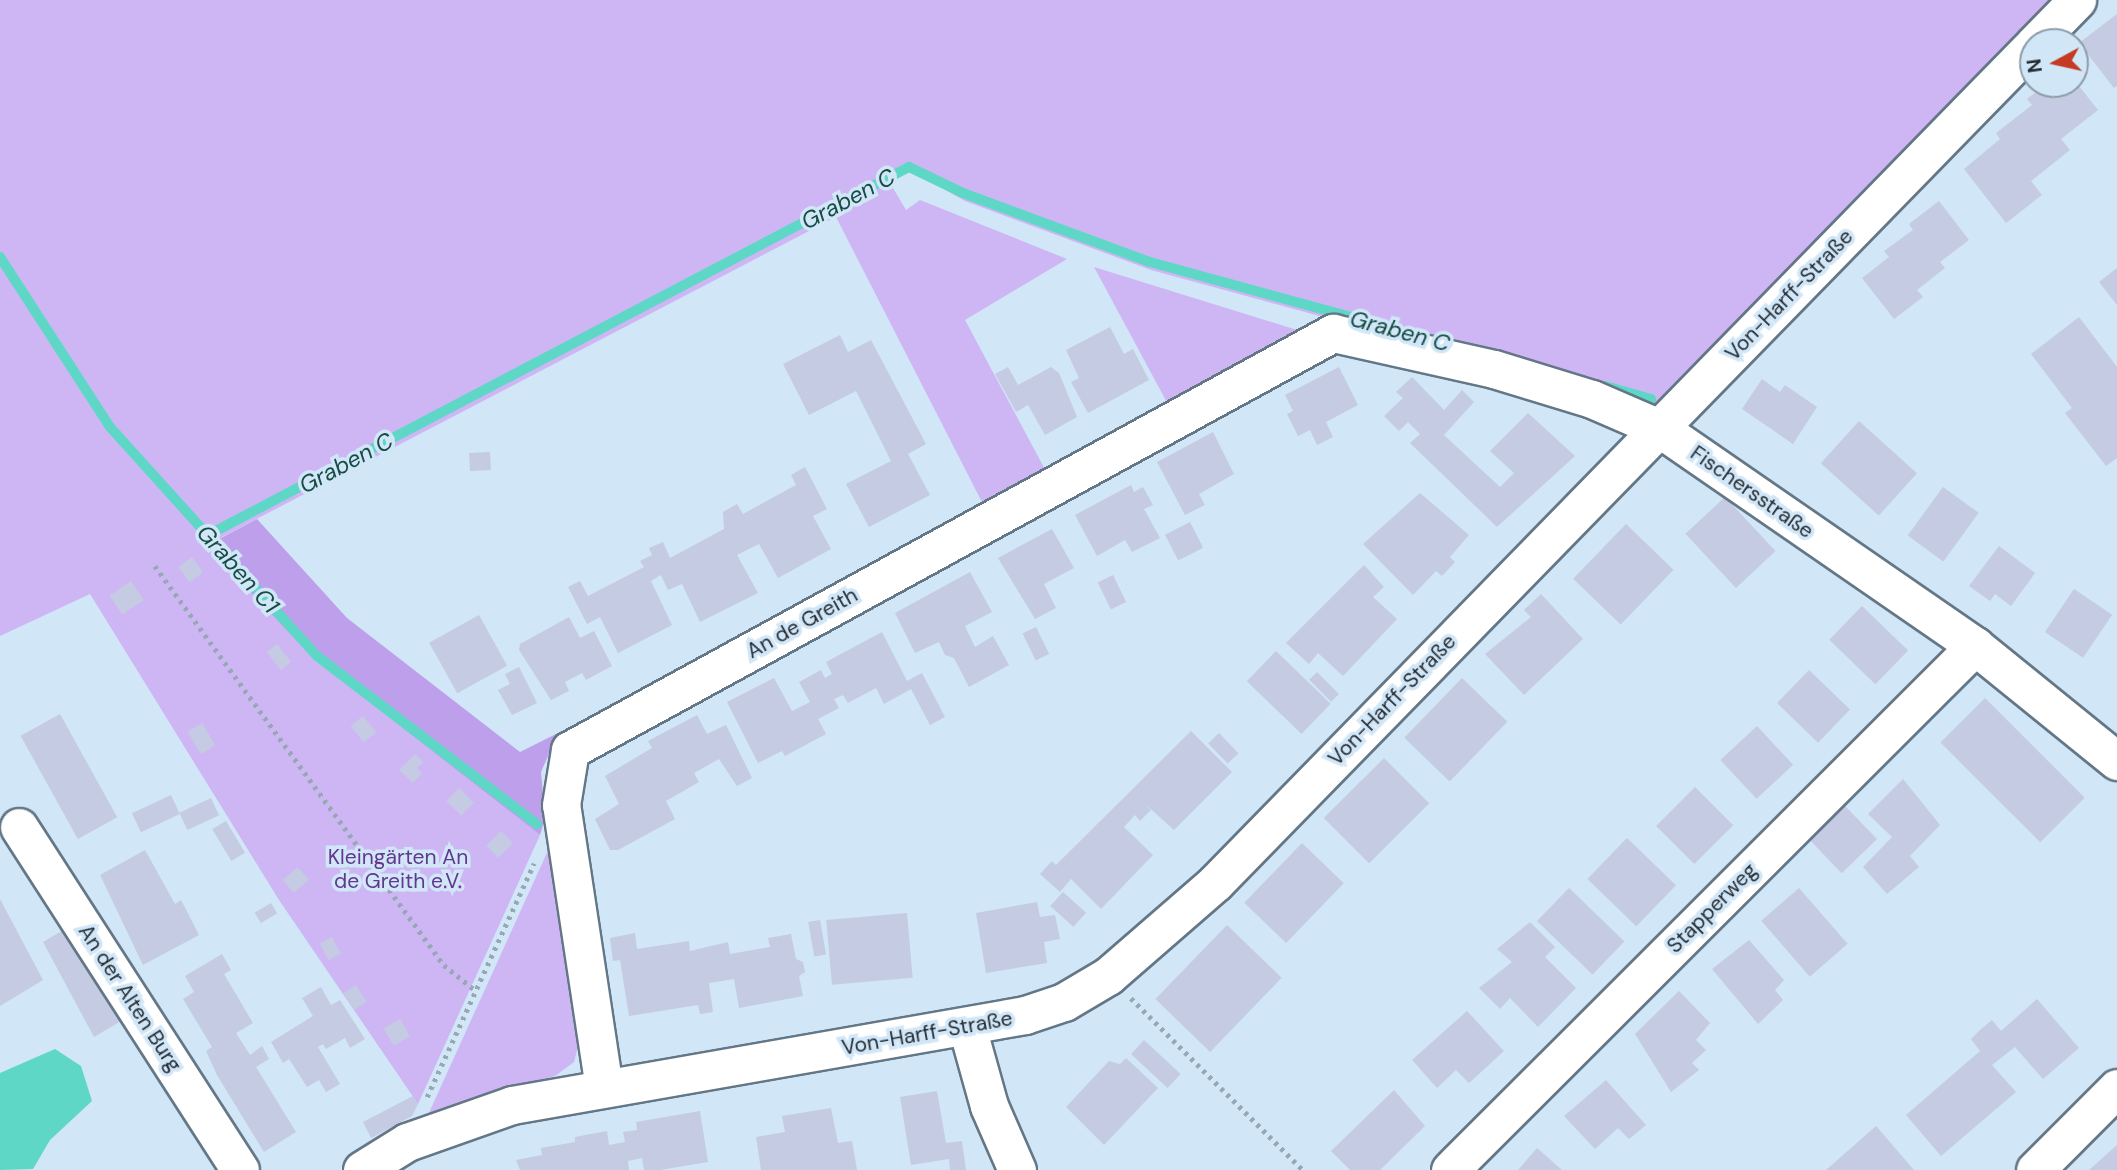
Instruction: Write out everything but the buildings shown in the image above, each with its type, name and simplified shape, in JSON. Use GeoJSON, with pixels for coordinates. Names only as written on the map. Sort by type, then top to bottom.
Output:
{"type":"FeatureCollection","features":[{"type":"Feature","properties":{"kind":"street","name":"Von-Harff-Straße"},"geometry":{"type":"LineString","coordinates":[[2049,28],[2077,0]]}},
{"type":"Feature","properties":{"kind":"street","name":"Von-Harff-Straße"},"geometry":{"type":"LineString","coordinates":[[604,1087],[967,1027],[1064,1002],[1108,976],[1215,883],[2019,58]]}},
{"type":"Feature","properties":{"kind":"street","name":"Fischersstraße"},"geometry":{"type":"LineString","coordinates":[[1333,333],[1494,369],[1592,399],[1659,428],[1975,646],[2117,761]]}},
{"type":"Feature","properties":{"kind":"street","name":"An de Greith"},"geometry":{"type":"LineString","coordinates":[[604,1087],[561,805],[570,750],[1333,333]]}},
{"type":"Feature","properties":{"kind":"street","name":"Stapperweg"},"geometry":{"type":"LineString","coordinates":[[1450,1170],[1975,646]]}},
{"type":"Feature","properties":{"kind":"street","name":"An der Alten Burg"},"geometry":{"type":"LineString","coordinates":[[19,827],[240,1170]]}},
{"type":"Feature","properties":{"kind":"street"},"geometry":{"type":"LineString","coordinates":[[967,1027],[989,1106],[1017,1170]]}},
{"type":"Feature","properties":{"kind":"street"},"geometry":{"type":"LineString","coordinates":[[362,1170],[407,1142],[512,1105],[604,1087]]}},
{"type":"Feature","properties":{"kind":"street"},"geometry":{"type":"LineString","coordinates":[[2035,1170],[2117,1088]]}},
{"type":"Feature","properties":{"kind":"path"},"geometry":{"type":"LineString","coordinates":[[155,566],[444,965],[474,989]]}},
{"type":"Feature","properties":{"kind":"path"},"geometry":{"type":"LineString","coordinates":[[407,1142],[474,989],[538,854]]}},
{"type":"Feature","properties":{"kind":"path"},"geometry":{"type":"LineString","coordinates":[[1108,976],[1303,1170]]}},
{"type":"Feature","properties":{"kind":"green space","name":"Kleingärten An de Greith e.V."},"geometry":{"type":"Polygon","coordinates":[[[0,0],[2052,0],[2025,28],[2019,28],[2019,34],[1653,407],[1151,270],[965,201],[910,170],[890,183],[906,210],[920,200],[1067,259],[965,320],[1047,473],[984,506],[836,217],[220,538],[202,540],[315,660],[540,835],[418,1104],[279,900],[90,594],[0,636],[0,0]]]}},
{"type":"Feature","properties":{"kind":"green space"},"geometry":{"type":"Polygon","coordinates":[[[1094,267],[1310,334],[1170,408],[1094,267]]]}},
{"type":"Feature","properties":{"kind":"green space"},"geometry":{"type":"Polygon","coordinates":[[[550,846],[579,1042],[574,1062],[555,1076],[428,1115],[550,846]]]}},
{"type":"Feature","properties":{"kind":"shaded area"},"geometry":{"type":"Polygon","coordinates":[[[257,519],[347,618],[520,752],[558,733],[541,772],[545,818],[540,835],[315,660],[201,540],[216,533],[221,538],[257,519]]]}},
{"type":"Feature","properties":{"kind":"shaded area"},"geometry":{"type":"Polygon","coordinates":[[[55,1049],[81,1066],[92,1101],[50,1140],[33,1169],[0,1170],[0,1073],[55,1049]]]}},
{"type":"Feature","properties":{"kind":"waterway","name":"Graben C"},"geometry":{"type":"LineString","coordinates":[[208,535],[909,167],[963,193],[1150,262],[1384,326]]}},
{"type":"Feature","properties":{"kind":"waterway","name":"Graben C1"},"geometry":{"type":"LineString","coordinates":[[0,257],[110,427],[317,656],[537,824]]}},
{"type":"Feature","properties":{"kind":"waterway","name":"Graben C"},"geometry":{"type":"LineString","coordinates":[[1605,386],[1651,399]]}}]}
